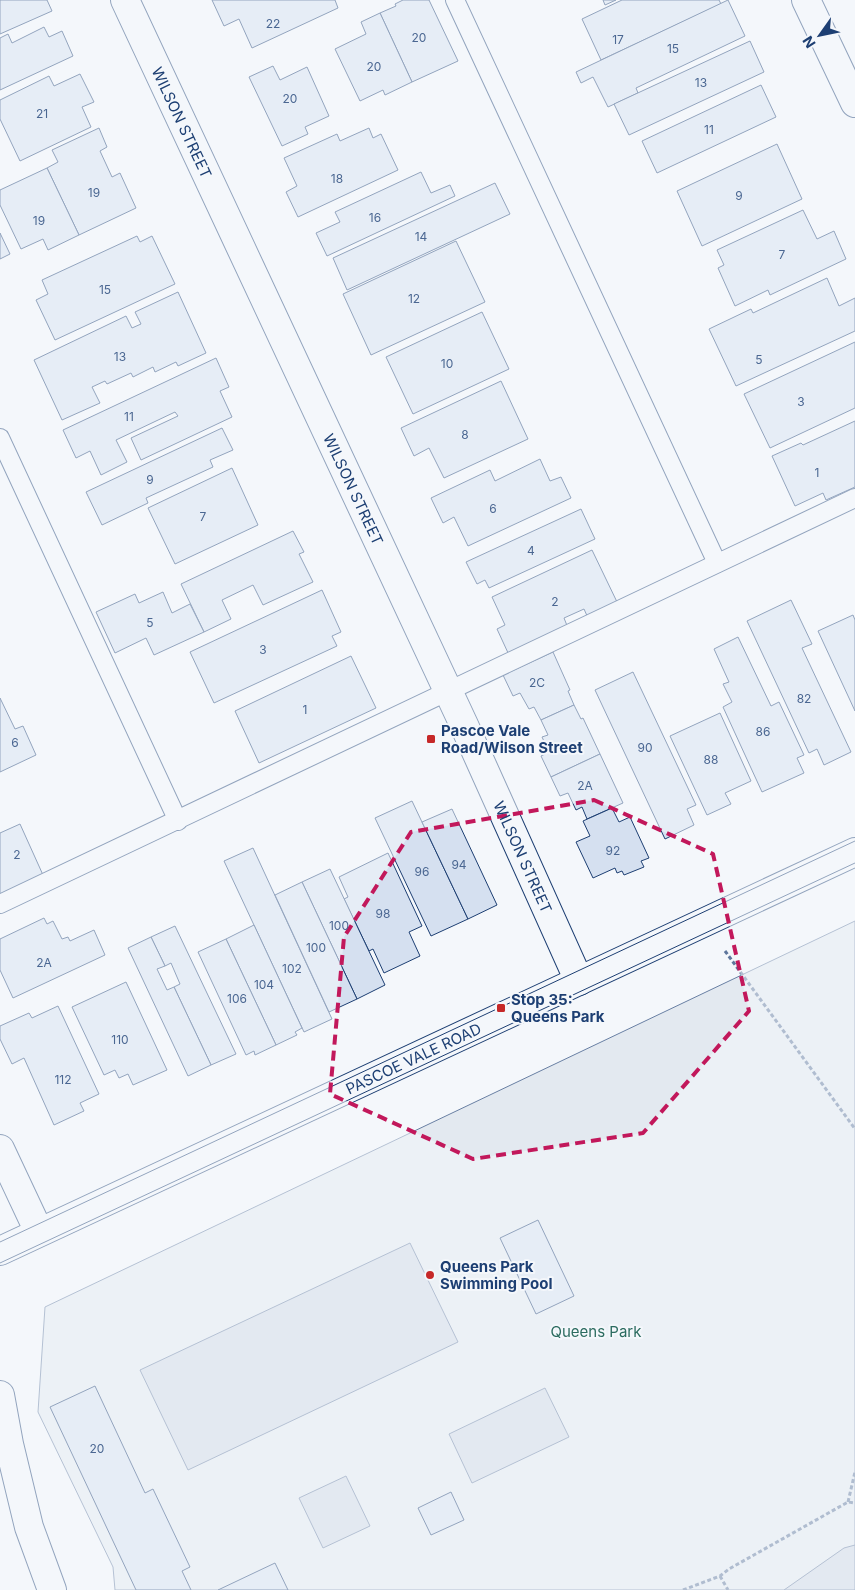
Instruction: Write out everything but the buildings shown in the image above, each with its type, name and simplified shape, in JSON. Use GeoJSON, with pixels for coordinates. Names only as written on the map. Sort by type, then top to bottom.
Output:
{"type":"FeatureCollection","features":[{"type":"Feature","properties":{"kind":"street","name":"WILSON STREET"},"geometry":{"type":"LineString","coordinates":[[125,0],[448,692],[579,981]]}},
{"type":"Feature","properties":{"kind":"street"},"geometry":{"type":"LineString","coordinates":[[806,0],[855,103]]}},
{"type":"Feature","properties":{"kind":"street","name":"PASCOE VALE ROAD"},"geometry":{"type":"LineString","coordinates":[[0,1251],[855,852]]}},
{"type":"Feature","properties":{"kind":"street"},"geometry":{"type":"LineString","coordinates":[[0,1148],[38,1232]]}},
{"type":"Feature","properties":{"kind":"street"},"geometry":{"type":"LineString","coordinates":[[0,1395],[9,1444],[29,1527],[52,1590]]}},
{"type":"Feature","properties":{"kind":"street"},"geometry":{"type":"LineString","coordinates":[[0,1472],[29,1527]]}},
{"type":"Feature","properties":{"kind":"lane"},"geometry":{"type":"LineString","coordinates":[[456,0],[717,563]]}},
{"type":"Feature","properties":{"kind":"lane"},"geometry":{"type":"LineString","coordinates":[[0,438],[178,821]]}},
{"type":"Feature","properties":{"kind":"lane"},"geometry":{"type":"LineString","coordinates":[[0,904],[855,498]]}},
{"type":"Feature","properties":{"kind":"path"},"geometry":{"type":"LineString","coordinates":[[720,944],[855,1130]]}},
{"type":"Feature","properties":{"kind":"path"},"geometry":{"type":"LineString","coordinates":[[848,1502],[855,1472]]}},
{"type":"Feature","properties":{"kind":"path"},"geometry":{"type":"LineString","coordinates":[[683,1590],[720,1576],[728,1569],[848,1502],[855,1503]]}},
{"type":"Feature","properties":{"kind":"path"},"geometry":{"type":"LineString","coordinates":[[720,1576],[728,1590]]}},
{"type":"Feature","properties":{"kind":"highlighted area"},"geometry":{"type":"Polygon","coordinates":[[[594,800],[713,854],[749,1011],[643,1133],[473,1159],[330,1094],[344,937],[411,832],[594,800]]]}},
{"type":"Feature","properties":{"kind":"green space","name":"Queens Park"},"geometry":{"type":"Polygon","coordinates":[[[855,921],[855,1590],[115,1590],[113,1567],[38,1412],[45,1307],[855,921]]]}},
{"type":"Feature","properties":{"kind":"shaded area"},"geometry":{"type":"Polygon","coordinates":[[[410,1243],[458,1342],[188,1470],[140,1370],[410,1243]]]}},
{"type":"Feature","properties":{"kind":"shaded area"},"geometry":{"type":"Polygon","coordinates":[[[545,1388],[569,1437],[472,1483],[449,1434],[545,1388]]]}},
{"type":"Feature","properties":{"kind":"shaded area"},"geometry":{"type":"Polygon","coordinates":[[[346,1476],[370,1526],[323,1548],[299,1498],[346,1476]]]}},
{"type":"Feature","properties":{"kind":"shaded area"},"geometry":{"type":"Polygon","coordinates":[[[855,1545],[855,1590],[784,1590],[844,1548],[855,1545]]]}},
{"type":"Feature","properties":{"kind":"tram line"},"geometry":{"type":"LineString","coordinates":[[0,1242],[855,841]]}},
{"type":"Feature","properties":{"kind":"tram line"},"geometry":{"type":"LineString","coordinates":[[0,1263],[855,863]]}},
{"type":"Feature","properties":{"kind":"place","name":"Pascoe Vale Road/Wilson Street"},"geometry":{"type":"Point","coordinates":[431,739]}},
{"type":"Feature","properties":{"kind":"place","name":"Stop 35: Queens Park"},"geometry":{"type":"Point","coordinates":[501,1008]}},
{"type":"Feature","properties":{"kind":"place","name":"Queens Park Swimming Pool"},"geometry":{"type":"Point","coordinates":[430,1275]}}]}
